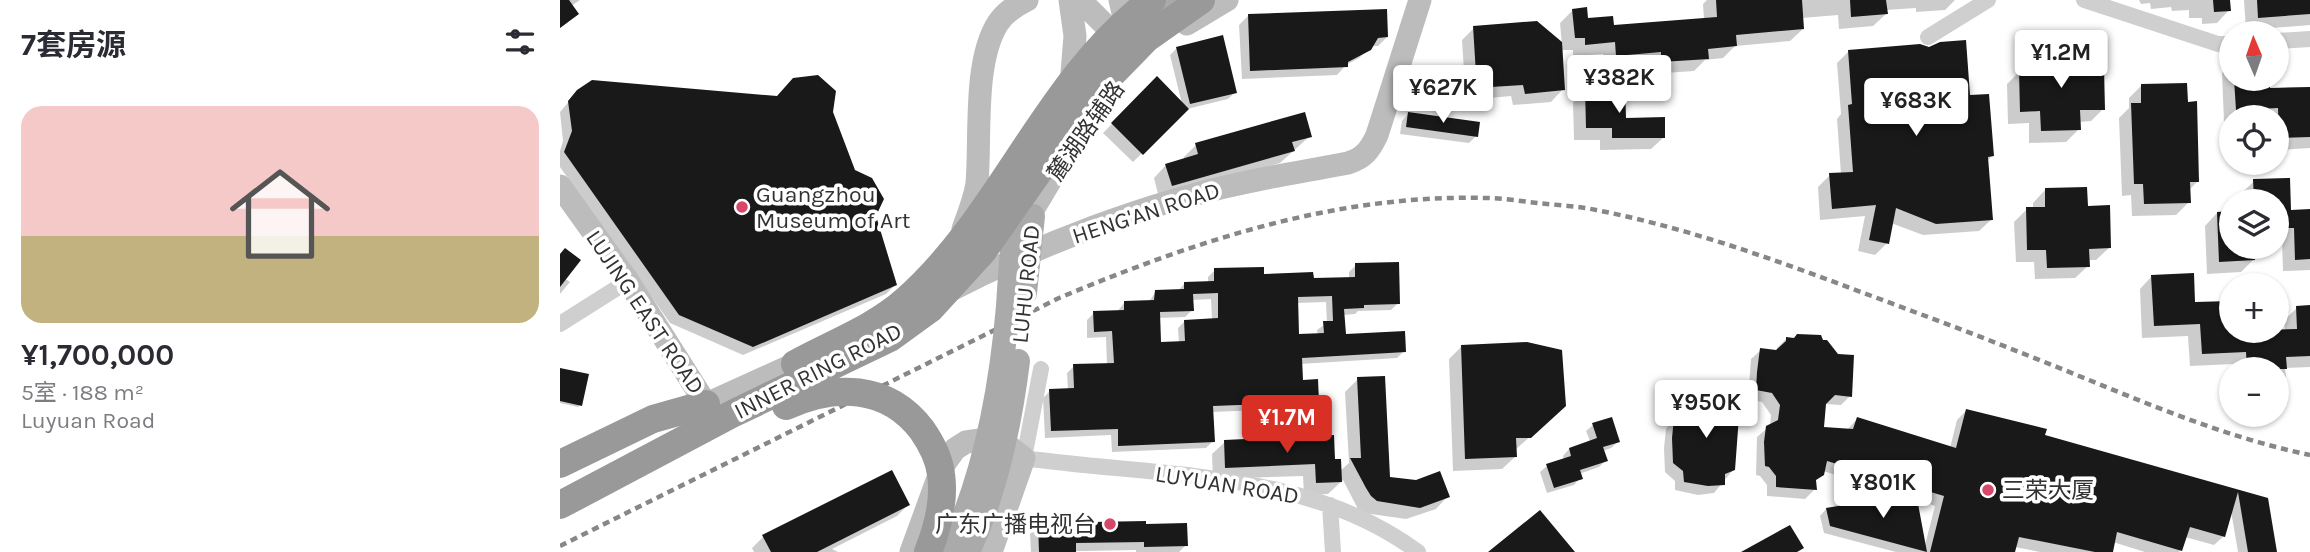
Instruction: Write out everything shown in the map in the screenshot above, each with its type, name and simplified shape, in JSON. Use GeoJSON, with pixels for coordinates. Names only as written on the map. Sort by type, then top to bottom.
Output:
{"type":"FeatureCollection","features":[{"type":"Feature","properties":{"kind":"highway","name":"INNER RING ROAD"},"geometry":{"type":"LineString","coordinates":[[560,489],[882,317],[903,302],[958,245],[1056,100],[1085,63],[1124,23],[1152,0]]}},
{"type":"Feature","properties":{"kind":"highway","name":"INNER RING ROAD"},"geometry":{"type":"LineString","coordinates":[[560,505],[732,414],[890,338],[930,309],[984,251],[1082,110],[1106,80],[1147,38],[1201,0]]}},
{"type":"Feature","properties":{"kind":"highway"},"geometry":{"type":"LineString","coordinates":[[560,523],[801,400],[822,393],[856,391],[874,395],[899,408],[917,424],[933,448],[941,472],[942,497],[939,522],[928,552]]}},
{"type":"Feature","properties":{"kind":"highway"},"geometry":{"type":"LineString","coordinates":[[565,466],[653,419],[706,404]]}},
{"type":"Feature","properties":{"kind":"main road"},"geometry":{"type":"LineString","coordinates":[[1127,23],[1173,0]]}},
{"type":"Feature","properties":{"kind":"main road","name":"LUHU ROAD"},"geometry":{"type":"LineString","coordinates":[[968,552],[989,498],[1009,423],[1020,347],[1028,213],[1024,172],[1034,138],[1046,110],[1072,73],[1127,23]]}},
{"type":"Feature","properties":{"kind":"main road","name":"LUHU ROAD"},"geometry":{"type":"LineString","coordinates":[[949,552],[964,517],[979,469],[995,399],[1008,307],[1028,213],[1042,164],[1066,113],[1127,23]]}},
{"type":"Feature","properties":{"kind":"street"},"geometry":{"type":"LineString","coordinates":[[916,308],[947,271],[954,258],[977,186],[986,51],[996,25],[1005,13],[1027,0]]}},
{"type":"Feature","properties":{"kind":"street"},"geometry":{"type":"LineString","coordinates":[[1057,0],[1127,23],[1185,25],[1227,0]]}},
{"type":"Feature","properties":{"kind":"street"},"geometry":{"type":"LineString","coordinates":[[1928,37],[1988,0]]}},
{"type":"Feature","properties":{"kind":"street"},"geometry":{"type":"LineString","coordinates":[[2084,0],[2219,44]]}},
{"type":"Feature","properties":{"kind":"street","name":"HENG'AN ROAD"},"geometry":{"type":"LineString","coordinates":[[706,404],[1020,257],[1125,216],[1241,183],[1348,163],[1363,157],[1370,150],[1377,135],[1417,3]]}},
{"type":"Feature","properties":{"kind":"street"},"geometry":{"type":"LineString","coordinates":[[1072,73],[1074,6]]}},
{"type":"Feature","properties":{"kind":"street"},"geometry":{"type":"LineString","coordinates":[[2289,40],[2310,39]]}},
{"type":"Feature","properties":{"kind":"street","name":"LUJING EAST ROAD"},"geometry":{"type":"LineString","coordinates":[[560,186],[628,281],[706,404]]}},
{"type":"Feature","properties":{"kind":"street"},"geometry":{"type":"LineString","coordinates":[[977,186],[988,225],[998,246],[1020,257]]}},
{"type":"Feature","properties":{"kind":"street"},"geometry":{"type":"LineString","coordinates":[[560,324],[628,281]]}},
{"type":"Feature","properties":{"kind":"street"},"geometry":{"type":"LineString","coordinates":[[990,552],[1024,458],[1041,369]]}},
{"type":"Feature","properties":{"kind":"street"},"geometry":{"type":"LineString","coordinates":[[911,552],[938,478],[954,450],[966,442],[981,440],[1011,447],[1019,451],[1024,458]]}},
{"type":"Feature","properties":{"kind":"street","name":"LUYUAN ROAD"},"geometry":{"type":"LineString","coordinates":[[1024,458],[1206,477],[1268,487],[1330,505],[1398,537],[1418,552]]}},
{"type":"Feature","properties":{"kind":"street"},"geometry":{"type":"LineString","coordinates":[[1330,505],[1333,552]]}},
{"type":"Feature","properties":{"kind":"building"},"geometry":{"type":"Polygon","coordinates":[[[560,0],[569,0],[579,14],[560,28],[560,0]]]}},
{"type":"Feature","properties":{"kind":"building"},"geometry":{"type":"Polygon","coordinates":[[[1716,0],[1802,0],[1804,29],[1736,35],[1737,46],[1708,49],[1709,59],[1661,62],[1661,52],[1616,56],[1615,42],[1585,45],[1585,38],[1575,38],[1572,9],[1587,7],[1588,18],[1613,16],[1614,25],[1717,17],[1716,0]]]}},
{"type":"Feature","properties":{"kind":"building"},"geometry":{"type":"Polygon","coordinates":[[[1850,0],[1886,0],[1888,14],[1851,17],[1850,0]]]}},
{"type":"Feature","properties":{"kind":"building"},"geometry":{"type":"Polygon","coordinates":[[[2213,0],[2230,0],[2231,11],[2214,12],[2213,0]]]}},
{"type":"Feature","properties":{"kind":"building"},"geometry":{"type":"Polygon","coordinates":[[[2257,0],[2310,0],[2310,14],[2258,18],[2257,0]]]}},
{"type":"Feature","properties":{"kind":"building"},"geometry":{"type":"Polygon","coordinates":[[[1387,9],[1388,37],[1378,38],[1371,50],[1348,62],[1348,67],[1250,71],[1248,14],[1387,9]]]}},
{"type":"Feature","properties":{"kind":"building"},"geometry":{"type":"Polygon","coordinates":[[[1537,21],[1562,42],[1565,90],[1525,94],[1523,85],[1491,87],[1476,74],[1473,26],[1537,21]]]}},
{"type":"Feature","properties":{"kind":"building"},"geometry":{"type":"Polygon","coordinates":[[[1223,35],[1237,93],[1190,104],[1176,47],[1223,35]]]}},
{"type":"Feature","properties":{"kind":"building"},"geometry":{"type":"Polygon","coordinates":[[[1966,40],[1970,95],[1989,94],[1994,156],[1988,157],[1993,220],[1936,224],[1896,208],[1889,244],[1869,240],[1876,205],[1832,209],[1829,173],[1853,172],[1848,105],[1852,104],[1848,50],[1920,44],[1929,47],[1940,42],[1966,40]]]}},
{"type":"Feature","properties":{"kind":"building"},"geometry":{"type":"Polygon","coordinates":[[[2039,50],[2079,50],[2079,68],[2104,67],[2105,110],[2080,110],[2081,130],[2041,131],[2040,111],[2020,112],[2019,70],[2039,69],[2039,50]]]}},
{"type":"Feature","properties":{"kind":"building","name":"Guangzhou Museum of Art"},"geometry":{"type":"Polygon","coordinates":[[[818,75],[836,91],[833,112],[855,170],[872,178],[884,199],[876,216],[897,285],[753,347],[679,315],[564,152],[572,131],[568,101],[577,90],[592,80],[777,96],[793,78],[818,75]]]}},
{"type":"Feature","properties":{"kind":"building"},"geometry":{"type":"Polygon","coordinates":[[[1157,76],[1189,109],[1143,155],[1111,123],[1157,76]]]}},
{"type":"Feature","properties":{"kind":"building"},"geometry":{"type":"Polygon","coordinates":[[[2187,83],[2188,102],[2197,101],[2199,182],[2190,182],[2191,203],[2144,204],[2143,184],[2134,184],[2131,103],[2141,103],[2141,84],[2187,83]]]}},
{"type":"Feature","properties":{"kind":"building"},"geometry":{"type":"Polygon","coordinates":[[[1625,87],[1626,118],[1665,117],[1665,138],[1612,138],[1612,128],[1586,128],[1585,88],[1625,87]]]}},
{"type":"Feature","properties":{"kind":"building"},"geometry":{"type":"Polygon","coordinates":[[[2310,87],[2310,137],[2289,138],[2289,105],[2236,105],[2235,91],[2289,91],[2289,88],[2310,87]]]}},
{"type":"Feature","properties":{"kind":"building"},"geometry":{"type":"Polygon","coordinates":[[[1305,112],[1312,137],[1292,142],[1295,151],[1172,186],[1165,164],[1198,154],[1195,143],[1305,112]]]}},
{"type":"Feature","properties":{"kind":"building"},"geometry":{"type":"Polygon","coordinates":[[[1408,112],[1480,122],[1478,137],[1406,127],[1408,112]]]}},
{"type":"Feature","properties":{"kind":"building"},"geometry":{"type":"Polygon","coordinates":[[[2290,178],[2291,210],[2310,209],[2310,259],[2295,260],[2294,228],[2289,228],[2289,189],[2253,189],[2253,179],[2290,178]]]}},
{"type":"Feature","properties":{"kind":"building"},"geometry":{"type":"Polygon","coordinates":[[[2087,187],[2088,206],[2110,205],[2111,248],[2089,249],[2090,267],[2047,268],[2046,250],[2027,250],[2026,207],[2045,207],[2045,188],[2087,187]]]}},
{"type":"Feature","properties":{"kind":"building"},"geometry":{"type":"Polygon","coordinates":[[[2217,212],[2219,259],[2255,260],[2219,262],[2217,212]]]}},
{"type":"Feature","properties":{"kind":"building"},"geometry":{"type":"Polygon","coordinates":[[[565,248],[581,260],[560,287],[560,254],[565,248]]]}},
{"type":"Feature","properties":{"kind":"building"},"geometry":{"type":"Polygon","coordinates":[[[1399,262],[1400,304],[1364,305],[1364,308],[1344,309],[1346,334],[1405,331],[1406,352],[1302,358],[1303,380],[1318,379],[1319,402],[1213,406],[1215,442],[1118,446],[1118,429],[1051,431],[1049,389],[1074,388],[1073,364],[1114,363],[1112,331],[1094,332],[1093,311],[1124,310],[1124,301],[1154,300],[1155,290],[1184,289],[1184,282],[1214,281],[1214,268],[1264,267],[1264,274],[1313,272],[1314,278],[1355,277],[1355,263],[1399,262]],[[1218,293],[1193,294],[1194,311],[1160,312],[1161,342],[1185,341],[1184,320],[1218,318],[1218,293]],[[1332,296],[1298,297],[1299,334],[1324,333],[1323,321],[1333,321],[1332,296]]]}},
{"type":"Feature","properties":{"kind":"building"},"geometry":{"type":"Polygon","coordinates":[[[2194,273],[2195,302],[2219,301],[2219,343],[2289,343],[2289,329],[2297,329],[2296,306],[2310,305],[2310,356],[2246,357],[2246,352],[2202,354],[2200,324],[2154,326],[2151,275],[2194,273]]]}},
{"type":"Feature","properties":{"kind":"building"},"geometry":{"type":"Polygon","coordinates":[[[1797,334],[1821,335],[1838,354],[1854,355],[1852,397],[1835,395],[1826,404],[1824,427],[1853,429],[1857,417],[1956,448],[1966,409],[2047,429],[2045,435],[2268,498],[2277,552],[2248,552],[2238,492],[2225,537],[2190,527],[2182,551],[2117,532],[2113,552],[2095,552],[2019,537],[2015,552],[1930,552],[1944,496],[1827,461],[1824,475],[1816,480],[1817,490],[1776,487],[1776,476],[1765,466],[1764,442],[1766,426],[1778,420],[1780,405],[1772,393],[1756,390],[1760,348],[1776,350],[1786,341],[1786,337],[1794,338],[1797,334]]]}},
{"type":"Feature","properties":{"kind":"building"},"geometry":{"type":"Polygon","coordinates":[[[1527,342],[1562,350],[1566,406],[1531,438],[1516,438],[1517,457],[1465,459],[1461,345],[1527,342]]]}},
{"type":"Feature","properties":{"kind":"building"},"geometry":{"type":"Polygon","coordinates":[[[560,368],[589,374],[582,406],[560,401],[560,368]]]}},
{"type":"Feature","properties":{"kind":"building"},"geometry":{"type":"Polygon","coordinates":[[[1385,376],[1390,477],[1416,480],[1440,471],[1450,497],[1420,508],[1377,501],[1366,488],[1350,458],[1361,458],[1357,377],[1385,376]]]}},
{"type":"Feature","properties":{"kind":"building"},"geometry":{"type":"Polygon","coordinates":[[[1688,395],[1731,398],[1731,408],[1739,416],[1735,470],[1725,474],[1725,485],[1708,486],[1684,482],[1683,471],[1673,463],[1674,418],[1678,418],[1679,411],[1689,405],[1688,395]]]}},
{"type":"Feature","properties":{"kind":"building"},"geometry":{"type":"Polygon","coordinates":[[[1612,417],[1620,442],[1603,447],[1608,461],[1580,470],[1583,479],[1554,488],[1546,464],[1571,456],[1569,448],[1597,438],[1592,423],[1612,417]]]}},
{"type":"Feature","properties":{"kind":"building"},"geometry":{"type":"Polygon","coordinates":[[[1334,435],[1335,459],[1341,459],[1342,482],[1316,483],[1315,464],[1225,468],[1224,440],[1334,435]]]}},
{"type":"Feature","properties":{"kind":"building"},"geometry":{"type":"Polygon","coordinates":[[[892,470],[910,505],[817,552],[771,552],[762,535],[892,470]]]}},
{"type":"Feature","properties":{"kind":"building"},"geometry":{"type":"Polygon","coordinates":[[[1916,493],[1927,552],[1830,526],[1826,508],[1916,493]]]}},
{"type":"Feature","properties":{"kind":"building"},"geometry":{"type":"Polygon","coordinates":[[[1540,510],[1575,552],[1488,552],[1540,510]]]}},
{"type":"Feature","properties":{"kind":"building"},"geometry":{"type":"Polygon","coordinates":[[[1146,521],[1146,524],[1187,523],[1188,546],[1144,547],[1144,542],[1076,543],[1076,552],[1039,552],[1038,523],[1146,521]]]}},
{"type":"Feature","properties":{"kind":"building"},"geometry":{"type":"Polygon","coordinates":[[[1790,525],[1804,548],[1797,552],[1741,552],[1790,525]]]}},
{"type":"Feature","properties":{"kind":"railway"},"geometry":{"type":"LineString","coordinates":[[560,546],[1059,298],[1110,277],[1214,240],[1267,225],[1375,204],[1429,199],[1498,198],[1581,208],[1694,234],[1916,312],[2199,423],[2310,455]]}},
{"type":"Feature","properties":{"kind":"place","name":"Guangzhou Museum of Art"},"geometry":{"type":"Point","coordinates":[742,207]}},
{"type":"Feature","properties":{"kind":"place","name":"三荣大厦"},"geometry":{"type":"Point","coordinates":[1988,490]}},
{"type":"Feature","properties":{"kind":"place","name":"广东广播电视台"},"geometry":{"type":"Point","coordinates":[1110,524]}}]}
